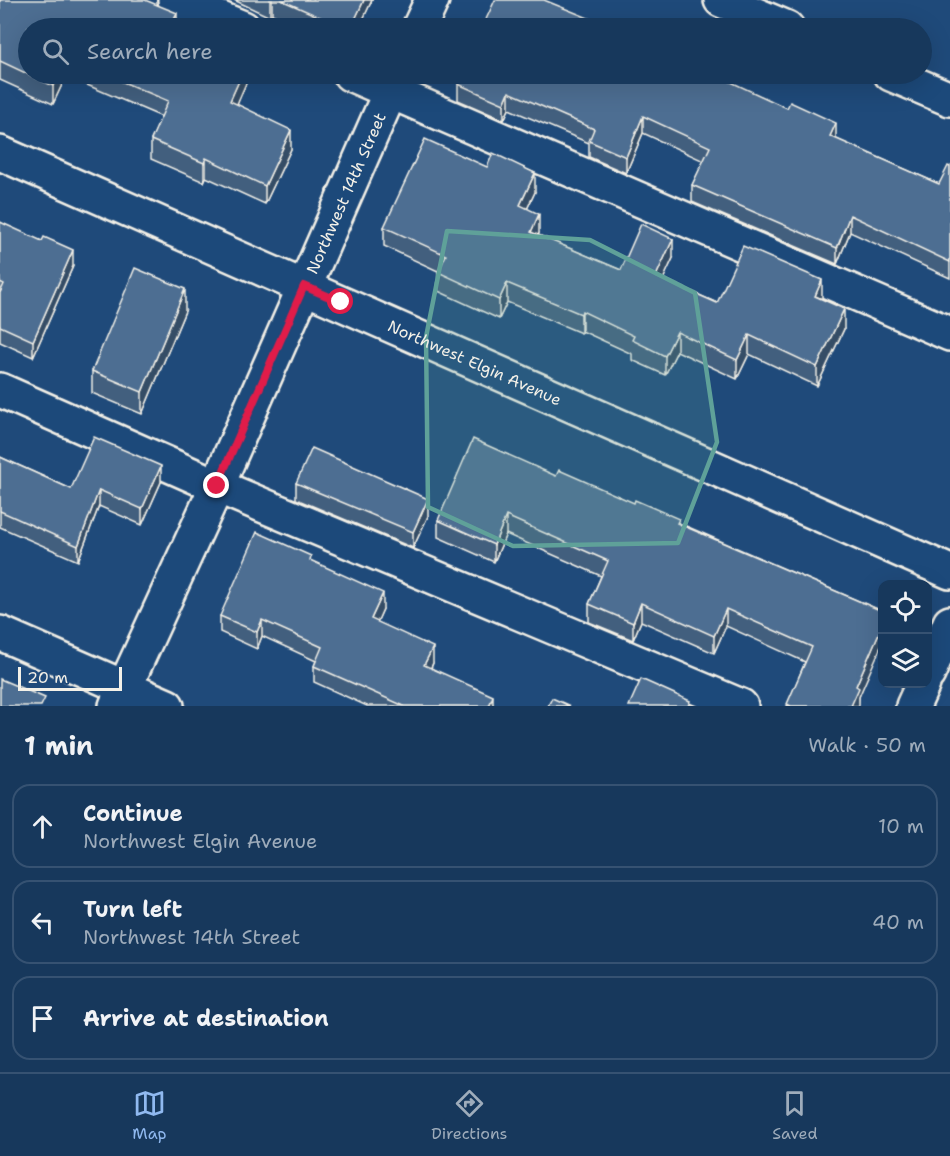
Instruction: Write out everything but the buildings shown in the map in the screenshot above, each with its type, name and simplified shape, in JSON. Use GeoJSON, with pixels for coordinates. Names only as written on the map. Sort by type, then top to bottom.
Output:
{"type":"FeatureCollection","features":[{"type":"Feature","properties":{"kind":"street"},"geometry":{"type":"LineString","coordinates":[[175,0],[219,18]]}},
{"type":"Feature","properties":{"kind":"street"},"geometry":{"type":"LineString","coordinates":[[424,18],[432,0]]}},
{"type":"Feature","properties":{"kind":"street"},"geometry":{"type":"LineString","coordinates":[[721,0],[763,18]]}},
{"type":"Feature","properties":{"kind":"street","name":"Northwest 14th Street"},"geometry":{"type":"LineString","coordinates":[[120,697],[217,486],[393,84]]}},
{"type":"Feature","properties":{"kind":"street"},"geometry":{"type":"LineString","coordinates":[[398,84],[950,334]]}},
{"type":"Feature","properties":{"kind":"street"},"geometry":{"type":"LineString","coordinates":[[915,84],[950,99]]}},
{"type":"Feature","properties":{"kind":"street","name":"Northwest Elgin Avenue"},"geometry":{"type":"LineString","coordinates":[[0,153],[950,572]]}},
{"type":"Feature","properties":{"kind":"street"},"geometry":{"type":"LineString","coordinates":[[0,390],[217,486],[741,706]]}},
{"type":"Feature","properties":{"kind":"street"},"geometry":{"type":"LineString","coordinates":[[932,663],[950,623]]}},
{"type":"Feature","properties":{"kind":"street"},"geometry":{"type":"LineString","coordinates":[[0,633],[120,697],[167,706]]}},
{"type":"Feature","properties":{"kind":"street"},"geometry":{"type":"LineString","coordinates":[[913,706],[921,688]]}},
{"type":"Feature","properties":{"kind":"highlighted area"},"geometry":{"type":"Polygon","coordinates":[[[447,231],[590,240],[695,293],[717,442],[678,543],[513,546],[428,507],[426,337],[447,231]]]}},
{"type":"Feature","properties":{"kind":"route"},"geometry":{"type":"LineString","coordinates":[[217,486],[304,286],[341,302]]}}]}
